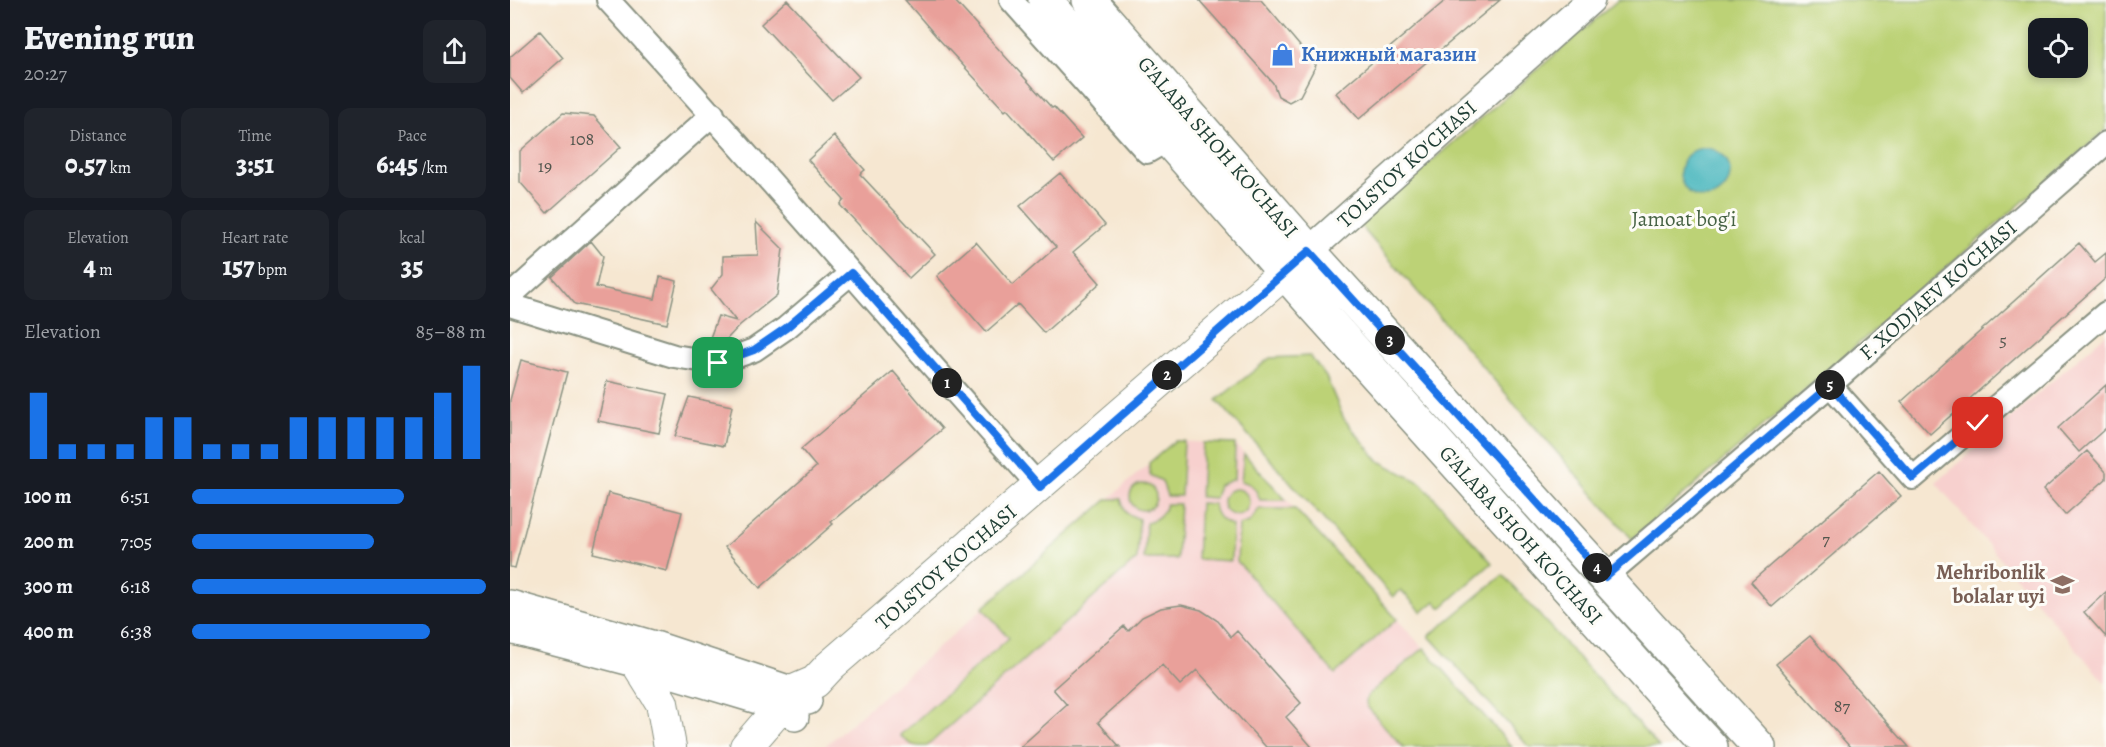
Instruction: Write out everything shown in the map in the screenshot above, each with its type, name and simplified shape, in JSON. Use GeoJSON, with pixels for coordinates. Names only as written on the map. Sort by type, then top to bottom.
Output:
{"type":"FeatureCollection","features":[{"type":"Feature","properties":{"kind":"main road","name":"G'ALABA SHOH KO'CHASI"},"geometry":{"type":"LineString","coordinates":[[1045,0],[1285,273],[1711,747]]}},
{"type":"Feature","properties":{"kind":"main road","name":"G'ALABA SHOH KO'CHASI"},"geometry":{"type":"LineString","coordinates":[[1089,0],[1309,251],[1759,747]]}},
{"type":"Feature","properties":{"kind":"main road","name":"TOLSTOY KO'CHASI"},"geometry":{"type":"LineString","coordinates":[[746,747],[799,700],[839,659],[1040,487],[1309,251]]}},
{"type":"Feature","properties":{"kind":"main road"},"geometry":{"type":"LineString","coordinates":[[637,663],[662,703],[670,747]]}},
{"type":"Feature","properties":{"kind":"main road","name":"TOLSTOY KO'CHASI"},"geometry":{"type":"LineString","coordinates":[[772,747],[799,700]]}},
{"type":"Feature","properties":{"kind":"street"},"geometry":{"type":"LineString","coordinates":[[608,0],[713,114],[1040,487]]}},
{"type":"Feature","properties":{"kind":"street"},"geometry":{"type":"LineString","coordinates":[[1011,0],[1147,152],[1168,140]]}},
{"type":"Feature","properties":{"kind":"street","name":"TOLSTOY KO'CHASI"},"geometry":{"type":"LineString","coordinates":[[1309,251],[1591,0]]}},
{"type":"Feature","properties":{"kind":"street"},"geometry":{"type":"LineString","coordinates":[[510,296],[713,114]]}},
{"type":"Feature","properties":{"kind":"street","name":"F. XODJAEV KO'CHASI"},"geometry":{"type":"LineString","coordinates":[[1605,577],[1830,385],[2106,143]]}},
{"type":"Feature","properties":{"kind":"street"},"geometry":{"type":"LineString","coordinates":[[510,305],[674,356],[718,363],[754,350],[786,328],[851,273]]}},
{"type":"Feature","properties":{"kind":"street"},"geometry":{"type":"LineString","coordinates":[[1830,385],[1913,478],[2106,313]]}},
{"type":"Feature","properties":{"kind":"street"},"geometry":{"type":"LineString","coordinates":[[510,604],[658,646],[799,700]]}},
{"type":"Feature","properties":{"kind":"street"},"geometry":{"type":"LineString","coordinates":[[510,630],[637,663],[799,700]]}},
{"type":"Feature","properties":{"kind":"shaded area","name":"Mehribonlik bolalar uyi"},"geometry":{"type":"Polygon","coordinates":[[[2106,334],[2106,684],[1936,483],[2106,334]]]}},
{"type":"Feature","properties":{"kind":"shaded area"},"geometry":{"type":"Polygon","coordinates":[[[1175,441],[1235,444],[1512,747],[824,747],[1175,441]]]}},
{"type":"Feature","properties":{"kind":"green space","name":"Jamoat bog'i"},"geometry":{"type":"Polygon","coordinates":[[[1618,0],[2106,0],[2106,130],[1632,539],[1359,224],[1618,0]]]}},
{"type":"Feature","properties":{"kind":"green space"},"geometry":{"type":"Polygon","coordinates":[[[1310,356],[1326,377],[1344,419],[1379,461],[1421,483],[1492,563],[1441,608],[1435,601],[1422,612],[1401,590],[1393,597],[1217,400],[1270,358],[1310,356]]]}},
{"type":"Feature","properties":{"kind":"green space"},"geometry":{"type":"Polygon","coordinates":[[[1175,441],[1184,441],[1181,496],[1167,496],[1162,481],[1150,475],[1149,463],[1175,441]]]}},
{"type":"Feature","properties":{"kind":"green space"},"geometry":{"type":"Polygon","coordinates":[[[1203,443],[1235,444],[1234,479],[1219,485],[1215,498],[1200,497],[1203,443]]]}},
{"type":"Feature","properties":{"kind":"green space"},"geometry":{"type":"Polygon","coordinates":[[[1244,454],[1286,500],[1260,500],[1254,487],[1241,481],[1244,454]]]}},
{"type":"Feature","properties":{"kind":"green space"},"geometry":{"type":"Polygon","coordinates":[[[1143,484],[1152,488],[1156,497],[1152,506],[1143,510],[1134,506],[1130,497],[1134,488],[1143,484]]]}},
{"type":"Feature","properties":{"kind":"green space"},"geometry":{"type":"Polygon","coordinates":[[[1236,489],[1245,493],[1249,502],[1245,511],[1236,515],[1227,511],[1223,502],[1227,493],[1236,489]]]}},
{"type":"Feature","properties":{"kind":"green space"},"geometry":{"type":"Polygon","coordinates":[[[1108,499],[1121,499],[1126,513],[1139,519],[1137,559],[927,746],[915,746],[906,741],[900,735],[1009,638],[983,608],[1108,499]]]}},
{"type":"Feature","properties":{"kind":"green space"},"geometry":{"type":"Polygon","coordinates":[[[1200,503],[1214,504],[1220,518],[1232,525],[1231,561],[1197,559],[1200,503]]]}},
{"type":"Feature","properties":{"kind":"green space"},"geometry":{"type":"Polygon","coordinates":[[[1166,504],[1180,504],[1177,559],[1144,559],[1146,523],[1159,516],[1166,504]]]}},
{"type":"Feature","properties":{"kind":"green space"},"geometry":{"type":"Polygon","coordinates":[[[1259,509],[1295,509],[1397,619],[1335,674],[1237,561],[1239,525],[1249,522],[1259,509]]]}},
{"type":"Feature","properties":{"kind":"green space"},"geometry":{"type":"Polygon","coordinates":[[[1503,575],[1659,747],[1529,747],[1429,636],[1503,575]]]}},
{"type":"Feature","properties":{"kind":"green space"},"geometry":{"type":"Polygon","coordinates":[[[1424,648],[1512,747],[1403,747],[1370,710],[1366,702],[1369,694],[1424,648]]]}},
{"type":"Feature","properties":{"kind":"water"},"geometry":{"type":"Polygon","coordinates":[[[1705,148],[1723,155],[1730,173],[1723,191],[1705,198],[1687,191],[1680,173],[1687,155],[1705,148]]]}},
{"type":"Feature","properties":{"kind":"building"},"geometry":{"type":"Polygon","coordinates":[[[787,0],[859,77],[832,100],[761,24],[787,0]]]}},
{"type":"Feature","properties":{"kind":"building"},"geometry":{"type":"Polygon","coordinates":[[[905,0],[954,0],[1082,138],[1054,162],[905,0]]]}},
{"type":"Feature","properties":{"kind":"building"},"geometry":{"type":"Polygon","coordinates":[[[1199,0],[1261,0],[1316,65],[1300,96],[1289,102],[1278,96],[1273,83],[1199,0]]]}},
{"type":"Feature","properties":{"kind":"building"},"geometry":{"type":"Polygon","coordinates":[[[1446,0],[1500,0],[1359,119],[1336,93],[1446,0]]]}},
{"type":"Feature","properties":{"kind":"building"},"geometry":{"type":"Polygon","coordinates":[[[540,31],[563,58],[523,93],[510,78],[510,57],[540,31]]]}},
{"type":"Feature","properties":{"kind":"building"},"geometry":{"type":"Polygon","coordinates":[[[563,113],[594,116],[621,147],[547,213],[520,182],[520,151],[563,113]]]}},
{"type":"Feature","properties":{"kind":"building"},"geometry":{"type":"Polygon","coordinates":[[[834,136],[865,170],[860,174],[935,254],[909,278],[840,205],[844,200],[808,160],[834,136]]]}},
{"type":"Feature","properties":{"kind":"building"},"geometry":{"type":"Polygon","coordinates":[[[1060,173],[1105,225],[1073,252],[1100,283],[1044,333],[1018,304],[986,332],[937,276],[976,242],[1013,285],[1056,247],[1020,206],[1060,173]]]}},
{"type":"Feature","properties":{"kind":"building"},"geometry":{"type":"Polygon","coordinates":[[[756,222],[783,249],[777,295],[740,325],[725,341],[710,338],[718,316],[736,321],[711,289],[723,274],[723,256],[758,255],[756,222]]]}},
{"type":"Feature","properties":{"kind":"building"},"geometry":{"type":"Polygon","coordinates":[[[591,241],[603,256],[596,287],[655,299],[660,277],[677,281],[667,324],[575,304],[552,277],[591,241]]]}},
{"type":"Feature","properties":{"kind":"building"},"geometry":{"type":"Polygon","coordinates":[[[2079,243],[2095,262],[2106,253],[2106,278],[1930,434],[1901,402],[2079,243]]]}},
{"type":"Feature","properties":{"kind":"building"},"geometry":{"type":"Polygon","coordinates":[[[521,360],[567,372],[515,568],[510,567],[510,400],[521,360]]]}},
{"type":"Feature","properties":{"kind":"building"},"geometry":{"type":"Polygon","coordinates":[[[893,371],[942,429],[831,522],[833,524],[760,588],[725,547],[816,467],[801,449],[893,371]]]}},
{"type":"Feature","properties":{"kind":"building"},"geometry":{"type":"Polygon","coordinates":[[[607,381],[668,394],[659,433],[598,421],[607,381]]]}},
{"type":"Feature","properties":{"kind":"building"},"geometry":{"type":"Polygon","coordinates":[[[2106,385],[2106,428],[2079,452],[2058,428],[2106,385]]]}},
{"type":"Feature","properties":{"kind":"building"},"geometry":{"type":"Polygon","coordinates":[[[689,397],[732,406],[724,446],[675,436],[689,397]]]}},
{"type":"Feature","properties":{"kind":"building"},"geometry":{"type":"Polygon","coordinates":[[[2087,451],[2106,472],[2106,479],[2065,515],[2043,490],[2087,451]]]}},
{"type":"Feature","properties":{"kind":"building"},"geometry":{"type":"Polygon","coordinates":[[[1879,471],[1901,496],[1772,607],[1751,582],[1879,471]]]}},
{"type":"Feature","properties":{"kind":"building"},"geometry":{"type":"Polygon","coordinates":[[[608,493],[682,512],[667,571],[593,553],[608,493]]]}},
{"type":"Feature","properties":{"kind":"building"},"geometry":{"type":"Polygon","coordinates":[[[2106,592],[2106,637],[2084,612],[2106,592]]]}},
{"type":"Feature","properties":{"kind":"building"},"geometry":{"type":"Polygon","coordinates":[[[1181,605],[1201,610],[1218,621],[1231,637],[1237,631],[1301,703],[1286,717],[1312,747],[1266,747],[1197,670],[1180,685],[1162,665],[1098,722],[1120,747],[1020,747],[1067,705],[1053,689],[1124,626],[1128,631],[1142,617],[1161,608],[1181,605]]]}},
{"type":"Feature","properties":{"kind":"building"},"geometry":{"type":"Polygon","coordinates":[[[1810,636],[1909,747],[1850,747],[1776,664],[1810,636]]]}},
{"type":"Feature","properties":{"kind":"place","name":"Книжный магазин"},"geometry":{"type":"Point","coordinates":[1283,54]}},
{"type":"Feature","properties":{"kind":"place","name":"Mehribonlik bolalar uyi"},"geometry":{"type":"Point","coordinates":[2063,584]}},
{"type":"Feature","properties":{"kind":"route"},"geometry":{"type":"LineString","coordinates":[[718,363],[754,350],[786,328],[851,273],[1040,487],[1309,251],[1605,577],[1830,385],[1913,478],[1978,423]]}}]}
